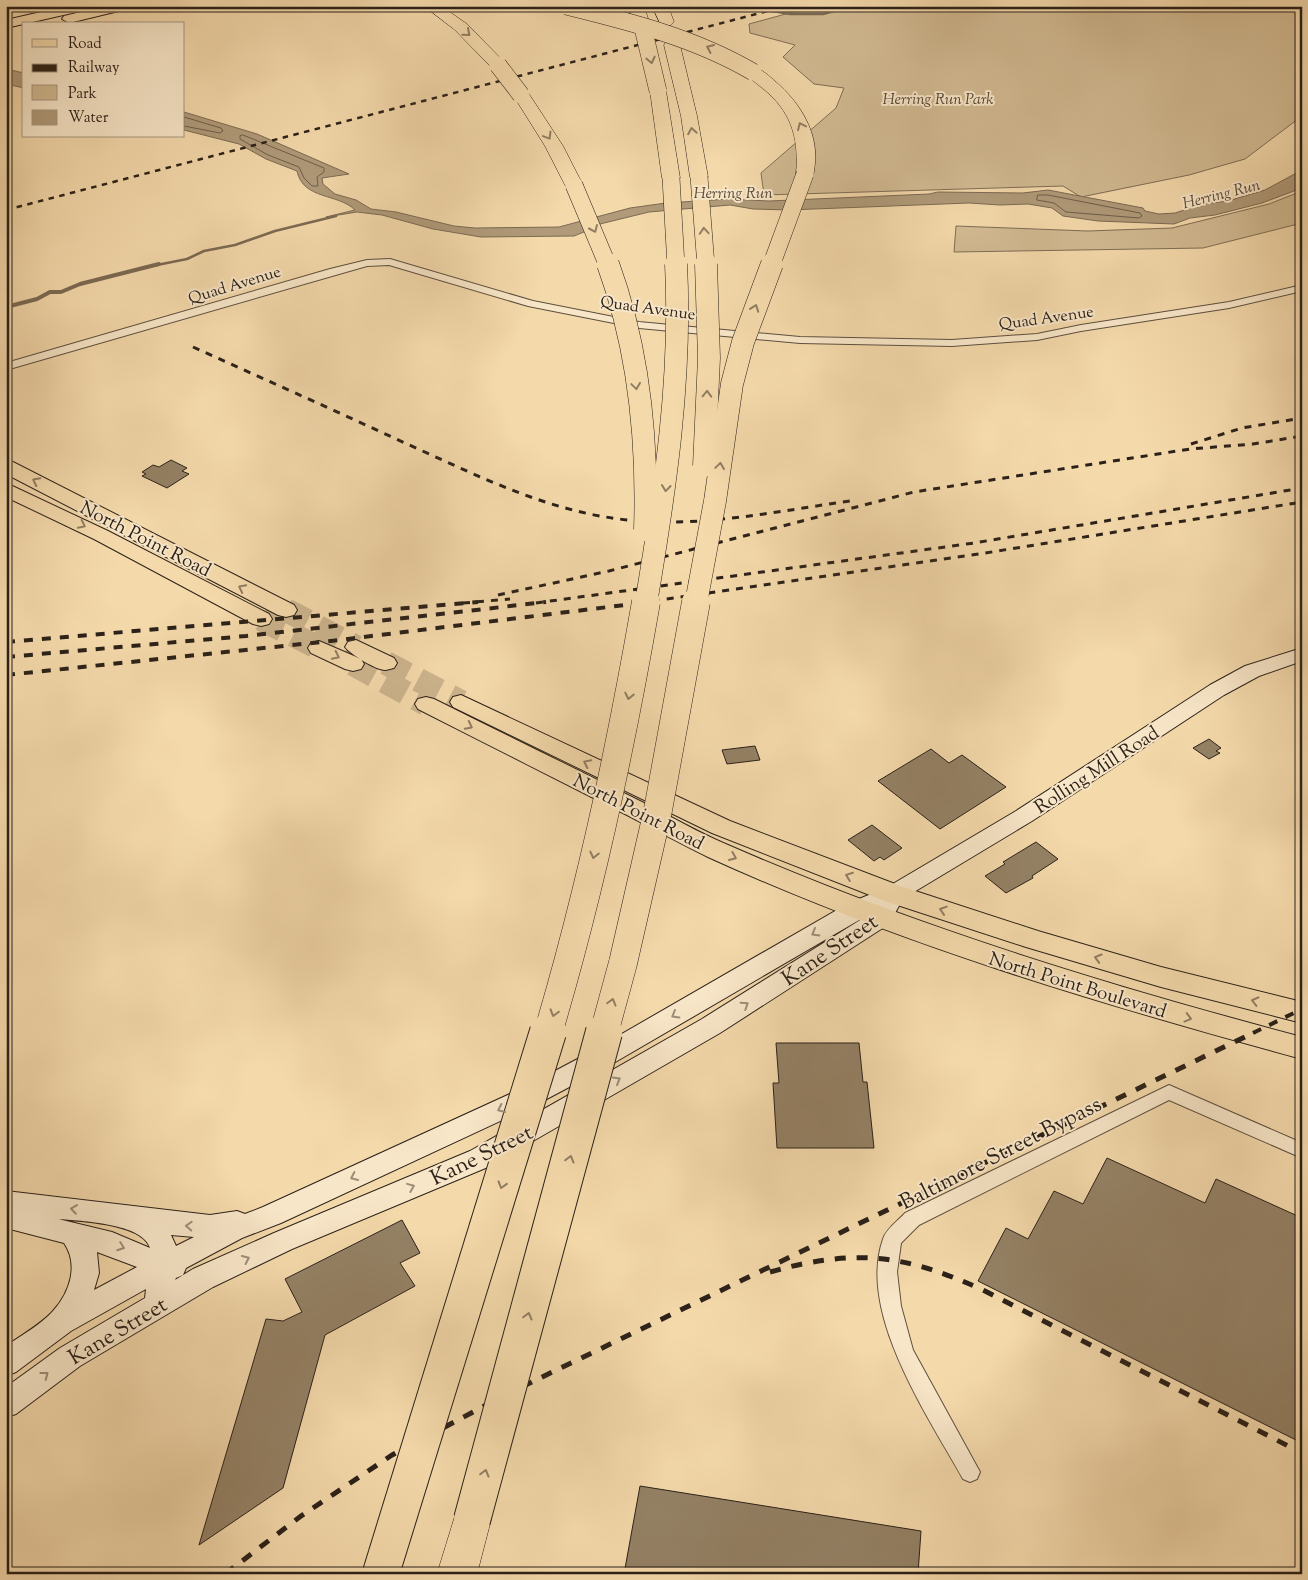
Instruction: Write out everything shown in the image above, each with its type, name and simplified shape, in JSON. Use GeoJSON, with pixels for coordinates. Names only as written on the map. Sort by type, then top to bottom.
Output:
{"type":"FeatureCollection","features":[{"type":"Feature","properties":{"kind":"highway"},"geometry":{"type":"LineString","coordinates":[[431,6],[474,39],[498,65],[521,95],[554,146],[574,185],[600,244],[616,289],[628,338],[637,388],[643,442],[646,500],[638,649]]}},
{"type":"Feature","properties":{"kind":"highway"},"geometry":{"type":"LineString","coordinates":[[457,1574],[623,963],[658,810],[715,501],[732,384],[743,342],[805,174],[807,146],[800,125],[788,104],[777,91],[753,72],[715,50],[673,34],[566,6]]}},
{"type":"Feature","properties":{"kind":"highway"},"geometry":{"type":"LineString","coordinates":[[381,1573],[532,1090],[570,959],[608,800],[638,649],[664,500],[675,370],[677,284],[671,178],[658,91],[636,6]]}},
{"type":"Feature","properties":{"kind":"highway"},"geometry":{"type":"LineString","coordinates":[[660,6],[669,16],[672,45],[682,84],[699,177],[707,285],[708,370],[706,443],[701,501],[674,721]]}},
{"type":"Feature","properties":{"kind":"main road"},"geometry":{"type":"LineString","coordinates":[[6,24],[85,6]]}},
{"type":"Feature","properties":{"kind":"main road"},"geometry":{"type":"LineString","coordinates":[[54,22],[122,6]]}},
{"type":"Feature","properties":{"kind":"main road"},"geometry":{"type":"LineString","coordinates":[[6,32],[22,28]]}},
{"type":"Feature","properties":{"kind":"main road","name":"North Point Road"},"geometry":{"type":"LineString","coordinates":[[6,466],[286,610]]}},
{"type":"Feature","properties":{"kind":"main road","name":"North Point Road"},"geometry":{"type":"LineString","coordinates":[[6,489],[126,548],[261,619]]}},
{"type":"Feature","properties":{"kind":"main road"},"geometry":{"type":"LineString","coordinates":[[47,509],[68,498]]}},
{"type":"Feature","properties":{"kind":"main road"},"geometry":{"type":"LineString","coordinates":[[126,548],[144,537]]}},
{"type":"Feature","properties":{"kind":"main road"},"geometry":{"type":"LineString","coordinates":[[319,648],[386,663]]}},
{"type":"Feature","properties":{"kind":"main road","name":"Rolling Mill Road"},"geometry":{"type":"LineString","coordinates":[[894,894],[1024,816],[1217,690],[1252,671],[1302,654]]}},
{"type":"Feature","properties":{"kind":"main road","name":"North Point Road"},"geometry":{"type":"LineString","coordinates":[[461,702],[670,814],[717,850],[869,913]]}},
{"type":"Feature","properties":{"kind":"main road","name":"North Point Road"},"geometry":{"type":"LineString","coordinates":[[426,704],[670,814],[721,827],[894,894]]}},
{"type":"Feature","properties":{"kind":"main road","name":"Kane Street"},"geometry":{"type":"LineString","coordinates":[[6,1404],[70,1357],[203,1278],[283,1241],[479,1159],[711,1026],[894,894]]}},
{"type":"Feature","properties":{"kind":"main road","name":"North Point Boulevard"},"geometry":{"type":"LineString","coordinates":[[894,894],[1071,950],[1302,1013]]}},
{"type":"Feature","properties":{"kind":"main road","name":"Kane Street"},"geometry":{"type":"LineString","coordinates":[[6,1364],[61,1322],[164,1266],[233,1230],[272,1215],[532,1095],[869,913]]}},
{"type":"Feature","properties":{"kind":"main road","name":"North Point Boulevard"},"geometry":{"type":"LineString","coordinates":[[869,913],[930,936],[1094,991],[1302,1048]]}},
{"type":"Feature","properties":{"kind":"main road"},"geometry":{"type":"LineString","coordinates":[[6,1202],[210,1227],[272,1215]]}},
{"type":"Feature","properties":{"kind":"main road"},"geometry":{"type":"LineString","coordinates":[[6,1217],[112,1244],[164,1266],[219,1271]]}},
{"type":"Feature","properties":{"kind":"main road"},"geometry":{"type":"LineString","coordinates":[[122,1217],[141,1223],[158,1232],[164,1244],[164,1266],[156,1305]]}},
{"type":"Feature","properties":{"kind":"main road"},"geometry":{"type":"LineString","coordinates":[[61,1322],[80,1291],[85,1270],[85,1254],[73,1234]]}},
{"type":"Feature","properties":{"kind":"street","name":"Quad Avenue"},"geometry":{"type":"LineString","coordinates":[[6,367],[328,272],[376,262],[399,264],[457,284],[532,304],[638,325],[800,340],[854,342],[952,343],[1037,337],[1081,328],[1229,305],[1302,288]]}},
{"type":"Feature","properties":{"kind":"street","name":"Baltimore Street Bypass"},"geometry":{"type":"LineString","coordinates":[[970,1472],[904,1353],[891,1306],[887,1272],[892,1240],[912,1219],[1169,1092],[1302,1151]]}},
{"type":"Feature","properties":{"kind":"green space","name":"Herring Run Park"},"geometry":{"type":"Polygon","coordinates":[[[815,6],[1302,6],[1302,116],[1245,159],[1189,175],[1081,197],[1063,186],[764,195],[761,173],[836,108],[844,88],[814,84],[783,57],[795,45],[750,33],[749,24],[815,6]]]}},
{"type":"Feature","properties":{"kind":"green space"},"geometry":{"type":"Polygon","coordinates":[[[1302,191],[1302,223],[1203,248],[954,252],[956,226],[1088,231],[1172,228],[1269,204],[1302,191]]]}},
{"type":"Feature","properties":{"kind":"water"},"geometry":{"type":"Polygon","coordinates":[[[6,69],[22,73],[22,88],[6,84],[6,69]]]}},
{"type":"Feature","properties":{"kind":"water","name":"Herring Run"},"geometry":{"type":"Polygon","coordinates":[[[185,112],[257,134],[349,174],[322,178],[323,184],[335,194],[356,200],[371,209],[396,212],[454,226],[475,228],[559,227],[630,208],[666,203],[729,199],[769,201],[929,194],[938,192],[1023,193],[1048,190],[1143,208],[1145,211],[1159,214],[1175,213],[1203,204],[1228,201],[1265,190],[1302,170],[1302,188],[1262,203],[1215,215],[1190,218],[1174,224],[1098,221],[1063,216],[1052,208],[1028,204],[969,203],[788,210],[753,209],[730,205],[649,212],[592,226],[574,236],[481,237],[433,229],[382,215],[357,212],[326,217],[355,210],[340,201],[314,192],[306,187],[297,171],[266,159],[239,144],[185,130],[185,112]]]}},
{"type":"Feature","properties":{"kind":"building"},"geometry":{"type":"Polygon","coordinates":[[[171,460],[187,468],[182,471],[189,474],[167,488],[142,476],[146,474],[142,472],[153,465],[159,467],[171,460]]]}},
{"type":"Feature","properties":{"kind":"building"},"geometry":{"type":"Polygon","coordinates":[[[1209,739],[1221,748],[1216,751],[1220,753],[1209,759],[1193,748],[1209,739]]]}},
{"type":"Feature","properties":{"kind":"building"},"geometry":{"type":"Polygon","coordinates":[[[755,746],[760,760],[727,764],[722,750],[755,746]]]}},
{"type":"Feature","properties":{"kind":"building"},"geometry":{"type":"Polygon","coordinates":[[[931,749],[949,763],[962,755],[1006,787],[940,829],[878,781],[931,749]]]}},
{"type":"Feature","properties":{"kind":"building"},"geometry":{"type":"Polygon","coordinates":[[[872,825],[902,848],[884,860],[880,857],[874,861],[848,840],[872,825]]]}},
{"type":"Feature","properties":{"kind":"building"},"geometry":{"type":"Polygon","coordinates":[[[1036,842],[1058,859],[1032,876],[1033,878],[1006,893],[985,876],[1005,864],[1003,862],[1036,842]]]}},
{"type":"Feature","properties":{"kind":"building"},"geometry":{"type":"Polygon","coordinates":[[[776,1043],[859,1043],[863,1082],[867,1082],[874,1148],[777,1148],[773,1083],[779,1083],[776,1043]]]}},
{"type":"Feature","properties":{"kind":"building"},"geometry":{"type":"Polygon","coordinates":[[[1107,1158],[1205,1203],[1216,1179],[1302,1218],[1302,1443],[978,1281],[1006,1228],[1028,1239],[1054,1191],[1083,1204],[1107,1158]]]}},
{"type":"Feature","properties":{"kind":"building"},"geometry":{"type":"Polygon","coordinates":[[[402,1220],[420,1253],[400,1263],[415,1286],[325,1335],[283,1488],[199,1545],[266,1319],[283,1321],[302,1312],[285,1279],[402,1220]]]}},
{"type":"Feature","properties":{"kind":"building"},"geometry":{"type":"Polygon","coordinates":[[[640,1486],[921,1531],[918,1574],[624,1574],[640,1486]]]}},
{"type":"Feature","properties":{"kind":"waterway"},"geometry":{"type":"LineString","coordinates":[[743,6],[790,14],[823,14],[853,6]]}},
{"type":"Feature","properties":{"kind":"waterway"},"geometry":{"type":"LineString","coordinates":[[152,266],[187,259],[204,251],[235,245],[275,231],[336,216]]}},
{"type":"Feature","properties":{"kind":"waterway"},"geometry":{"type":"LineString","coordinates":[[6,307],[37,299],[50,292],[61,292],[80,284],[159,264]]}},
{"type":"Feature","properties":{"kind":"tunnel"},"geometry":{"type":"LineString","coordinates":[[286,610],[356,647]]}},
{"type":"Feature","properties":{"kind":"tunnel"},"geometry":{"type":"LineString","coordinates":[[261,619],[319,648]]}},
{"type":"Feature","properties":{"kind":"tunnel"},"geometry":{"type":"LineString","coordinates":[[386,663],[461,702]]}},
{"type":"Feature","properties":{"kind":"tunnel"},"geometry":{"type":"LineString","coordinates":[[353,664],[426,704]]}},
{"type":"Feature","properties":{"kind":"railway"},"geometry":{"type":"LineString","coordinates":[[6,210],[787,6]]}},
{"type":"Feature","properties":{"kind":"railway"},"geometry":{"type":"LineString","coordinates":[[193,347],[487,480],[542,501],[598,516],[656,522],[684,522],[739,517],[850,501]]}},
{"type":"Feature","properties":{"kind":"railway"},"geometry":{"type":"LineString","coordinates":[[1191,444],[1242,428],[1302,418]]}},
{"type":"Feature","properties":{"kind":"railway"},"geometry":{"type":"LineString","coordinates":[[498,595],[609,571],[914,492],[1190,449],[1253,444],[1302,436]]}},
{"type":"Feature","properties":{"kind":"railway"},"geometry":{"type":"LineString","coordinates":[[536,603],[974,543],[1302,488]]}},
{"type":"Feature","properties":{"kind":"railway"},"geometry":{"type":"LineString","coordinates":[[639,603],[979,554],[1302,502]]}},
{"type":"Feature","properties":{"kind":"railway"},"geometry":{"type":"LineString","coordinates":[[463,603],[510,599]]}},
{"type":"Feature","properties":{"kind":"railway"},"geometry":{"type":"LineString","coordinates":[[6,642],[478,602]]}},
{"type":"Feature","properties":{"kind":"railway"},"geometry":{"type":"LineString","coordinates":[[6,657],[246,636],[546,602]]}},
{"type":"Feature","properties":{"kind":"railway"},"geometry":{"type":"LineString","coordinates":[[6,675],[331,641],[649,602]]}},
{"type":"Feature","properties":{"kind":"railway"},"geometry":{"type":"LineString","coordinates":[[1253,1033],[1302,1009]]}},
{"type":"Feature","properties":{"kind":"railway"},"geometry":{"type":"LineString","coordinates":[[225,1574],[301,1516],[392,1455],[507,1394],[1255,1032]]}},
{"type":"Feature","properties":{"kind":"railway"},"geometry":{"type":"LineString","coordinates":[[770,1272],[800,1264],[854,1258],[904,1262],[930,1269],[985,1291],[1302,1453]]}}]}
